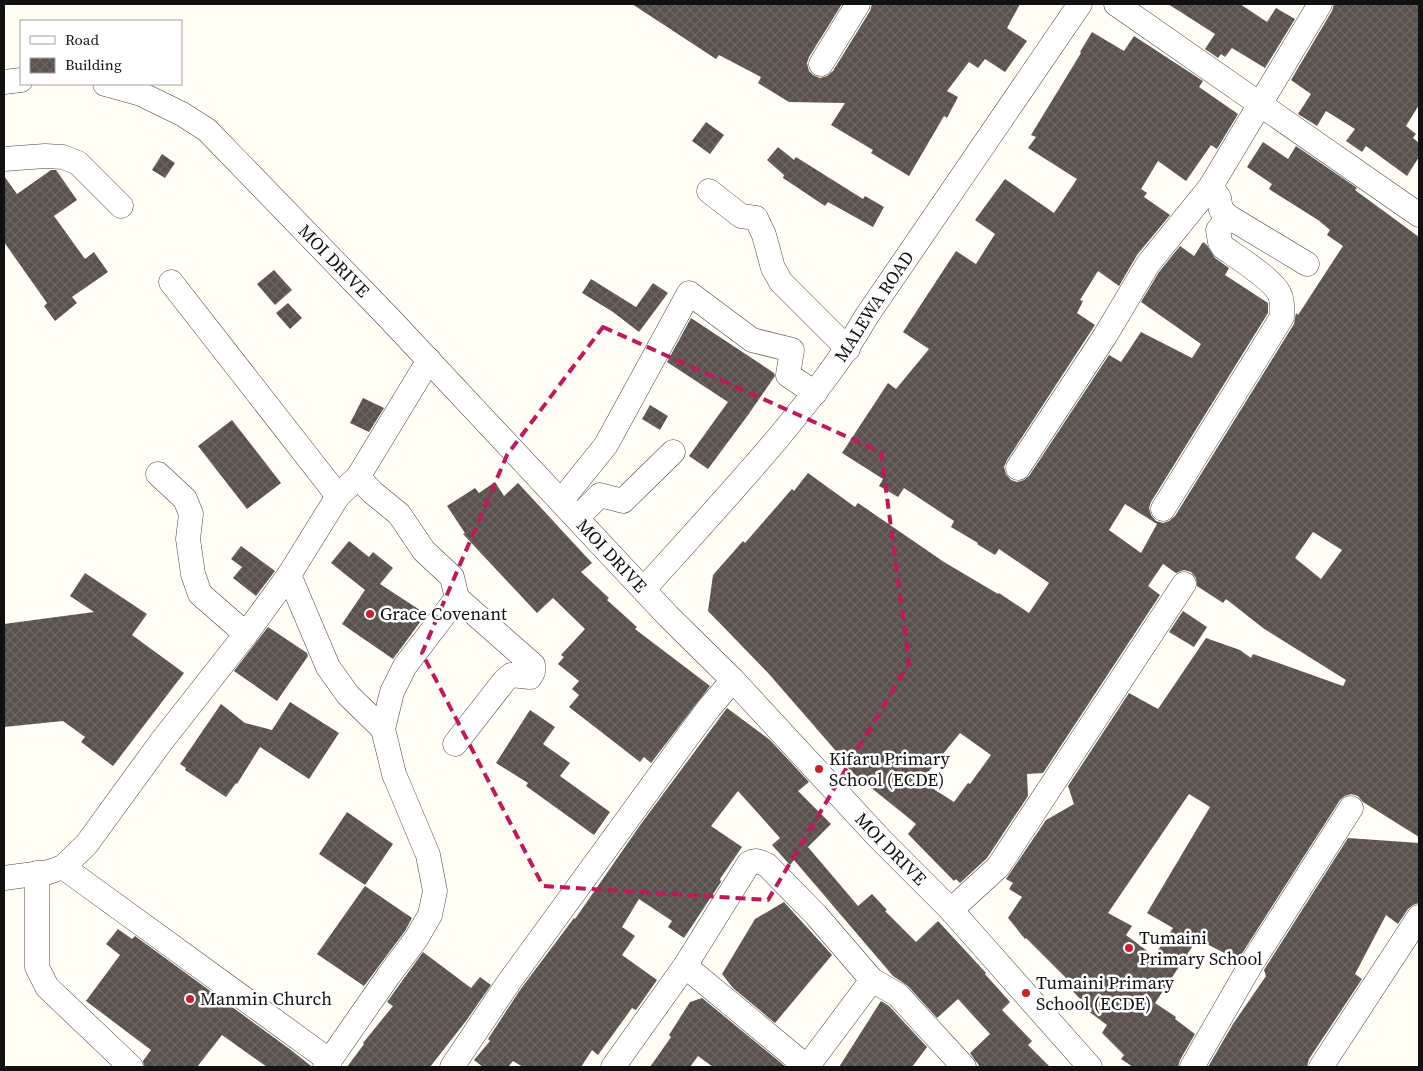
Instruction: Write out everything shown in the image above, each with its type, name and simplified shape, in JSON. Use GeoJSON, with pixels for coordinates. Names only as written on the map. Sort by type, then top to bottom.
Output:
{"type":"FeatureCollection","features":[{"type":"Feature","properties":{"kind":"street"},"geometry":{"type":"LineString","coordinates":[[821,64],[858,4]]}},
{"type":"Feature","properties":{"kind":"street","name":"MALEWA ROAD"},"geometry":{"type":"LineString","coordinates":[[644,590],[746,476],[815,393],[848,348],[866,317],[1080,4]]}},
{"type":"Feature","properties":{"kind":"street"},"geometry":{"type":"LineString","coordinates":[[1116,4],[1419,215]]}},
{"type":"Feature","properties":{"kind":"street"},"geometry":{"type":"LineString","coordinates":[[1018,468],[1105,336],[1148,264],[1211,186],[1320,4]]}},
{"type":"Feature","properties":{"kind":"street"},"geometry":{"type":"LineString","coordinates":[[4,82],[20,80]]}},
{"type":"Feature","properties":{"kind":"street","name":"MOI DRIVE"},"geometry":{"type":"LineString","coordinates":[[109,85],[141,94],[182,114],[207,130],[429,360],[668,616],[733,680],[880,839],[950,910],[1090,1067]]}},
{"type":"Feature","properties":{"kind":"street"},"geometry":{"type":"LineString","coordinates":[[4,159],[45,156],[64,157],[78,163],[121,206]]}},
{"type":"Feature","properties":{"kind":"street"},"geometry":{"type":"LineString","coordinates":[[1211,186],[1219,198],[1222,210],[1229,217],[1307,264]]}},
{"type":"Feature","properties":{"kind":"street"},"geometry":{"type":"LineString","coordinates":[[709,191],[741,216],[756,218],[764,235],[773,268],[781,282],[848,348]]}},
{"type":"Feature","properties":{"kind":"street"},"geometry":{"type":"LineString","coordinates":[[1163,509],[1282,316],[1280,293],[1274,284],[1223,247],[1220,242],[1218,230],[1229,217]]}},
{"type":"Feature","properties":{"kind":"street"},"geometry":{"type":"LineString","coordinates":[[171,282],[338,496]]}},
{"type":"Feature","properties":{"kind":"street"},"geometry":{"type":"LineString","coordinates":[[569,509],[606,445],[688,293],[752,340],[792,350],[788,375],[815,393]]}},
{"type":"Feature","properties":{"kind":"street"},"geometry":{"type":"LineString","coordinates":[[4,878],[49,872],[63,867],[86,845],[161,742],[246,634],[289,575],[338,496],[358,477],[429,360]]}},
{"type":"Feature","properties":{"kind":"street"},"geometry":{"type":"LineString","coordinates":[[569,509],[600,495],[623,501],[673,452]]}},
{"type":"Feature","properties":{"kind":"street"},"geometry":{"type":"LineString","coordinates":[[158,474],[185,499],[191,514],[188,539],[193,574],[200,594],[246,634]]}},
{"type":"Feature","properties":{"kind":"street"},"geometry":{"type":"LineString","coordinates":[[358,477],[372,492],[399,514],[424,551],[452,577],[457,598],[533,665],[533,672],[530,677],[511,675],[505,680],[456,744]]}},
{"type":"Feature","properties":{"kind":"street"},"geometry":{"type":"LineString","coordinates":[[289,575],[328,667],[348,695],[383,729]]}},
{"type":"Feature","properties":{"kind":"street"},"geometry":{"type":"LineString","coordinates":[[950,910],[998,867],[1184,584]]}},
{"type":"Feature","properties":{"kind":"street"},"geometry":{"type":"LineString","coordinates":[[63,867],[327,1064],[430,915],[435,892],[428,855],[394,774],[383,729],[392,692],[405,666],[457,598]]}},
{"type":"Feature","properties":{"kind":"street"},"geometry":{"type":"LineString","coordinates":[[452,1067],[509,982],[683,743],[733,680]]}},
{"type":"Feature","properties":{"kind":"street"},"geometry":{"type":"LineString","coordinates":[[1192,1067],[1250,966],[1351,808]]}},
{"type":"Feature","properties":{"kind":"street"},"geometry":{"type":"LineString","coordinates":[[613,1067],[685,966],[749,863],[753,861],[759,861],[767,866],[816,916],[872,980],[898,995],[964,1067]]}},
{"type":"Feature","properties":{"kind":"street"},"geometry":{"type":"LineString","coordinates":[[37,874],[37,967],[46,987],[131,1067]]}},
{"type":"Feature","properties":{"kind":"street"},"geometry":{"type":"LineString","coordinates":[[1321,1067],[1419,917]]}},
{"type":"Feature","properties":{"kind":"street"},"geometry":{"type":"LineString","coordinates":[[685,966],[807,1067],[872,980]]}},
{"type":"Feature","properties":{"kind":"highlighted area"},"geometry":{"type":"Polygon","coordinates":[[[603,327],[881,452],[909,663],[768,900],[543,886],[422,653],[507,455],[603,327]]]}},
{"type":"Feature","properties":{"kind":"building"},"geometry":{"type":"Polygon","coordinates":[[[632,4],[842,4],[807,63],[809,71],[820,78],[827,76],[833,71],[870,11],[872,4],[1020,4],[1007,28],[1027,41],[1005,72],[985,59],[978,68],[969,62],[947,91],[958,97],[947,118],[944,116],[909,176],[871,153],[873,150],[831,125],[845,103],[789,102],[758,83],[761,77],[719,55],[716,59],[632,4]]]}},
{"type":"Feature","properties":{"kind":"building"},"geometry":{"type":"Polygon","coordinates":[[[1168,4],[1240,4],[1267,22],[1276,8],[1295,19],[1265,68],[1232,48],[1225,57],[1221,54],[1218,58],[1205,49],[1215,34],[1168,4]]]}},
{"type":"Feature","properties":{"kind":"building"},"geometry":{"type":"Polygon","coordinates":[[[1334,4],[1419,4],[1419,105],[1406,126],[1416,134],[1413,138],[1419,143],[1419,157],[1407,176],[1366,146],[1362,152],[1346,141],[1355,129],[1326,111],[1317,126],[1298,114],[1311,94],[1291,80],[1332,11],[1334,4]]]}},
{"type":"Feature","properties":{"kind":"building"},"geometry":{"type":"Polygon","coordinates":[[[1092,32],[1124,51],[1134,36],[1203,81],[1199,87],[1238,114],[1217,149],[1211,145],[1186,181],[1158,161],[1141,189],[1147,193],[1144,197],[1170,215],[1137,255],[1119,286],[1098,271],[1080,300],[1083,301],[1077,313],[1095,325],[1007,460],[1004,467],[1006,474],[1011,480],[1017,482],[1029,476],[1109,355],[1121,362],[1141,332],[1192,358],[1201,344],[1141,302],[1159,272],[1180,246],[1194,256],[1203,242],[1215,258],[1229,268],[1225,275],[1268,303],[1268,313],[1151,502],[1149,508],[1151,515],[1156,521],[1163,523],[1175,516],[1294,324],[1296,313],[1298,315],[1343,246],[1327,235],[1330,230],[1318,220],[1269,189],[1272,184],[1247,167],[1263,142],[1288,159],[1296,146],[1357,188],[1355,190],[1419,237],[1419,837],[1363,802],[1358,796],[1351,794],[1340,800],[1241,955],[1232,957],[1199,940],[1198,942],[1196,941],[1155,1003],[1176,1017],[1175,1019],[1195,1034],[1178,1067],[1133,1067],[1121,1059],[1124,1055],[1102,1033],[1107,1025],[1084,1008],[1086,1005],[1063,981],[1066,978],[1025,939],[1008,918],[1022,897],[1009,889],[1013,883],[1006,879],[1046,820],[1074,804],[1068,786],[1129,693],[1158,709],[1206,638],[1240,650],[1251,658],[1253,654],[1343,686],[1346,680],[1263,628],[1226,599],[1223,603],[1197,586],[1196,578],[1191,572],[1184,570],[1176,573],[1163,564],[1148,586],[1160,595],[1043,773],[1027,774],[1028,796],[987,858],[960,883],[956,879],[954,881],[908,834],[916,824],[853,773],[840,760],[842,758],[769,674],[708,611],[713,575],[743,541],[745,543],[792,489],[794,491],[808,473],[855,507],[858,503],[944,562],[999,593],[1029,613],[1049,583],[999,549],[995,555],[951,527],[954,521],[904,488],[898,497],[879,486],[883,479],[842,453],[888,383],[896,389],[929,349],[903,332],[956,251],[976,264],[995,234],[975,220],[1005,179],[1054,213],[1077,179],[1028,148],[1036,137],[1031,135],[1092,32]],[[1125,504],[1109,530],[1141,553],[1157,524],[1125,504]],[[1313,532],[1295,558],[1321,579],[1342,550],[1313,532]],[[960,733],[921,781],[954,802],[991,755],[960,733]],[[1189,794],[1108,913],[1132,926],[1126,935],[1154,956],[1173,928],[1147,913],[1210,807],[1189,794]]]}},
{"type":"Feature","properties":{"kind":"building"},"geometry":{"type":"Polygon","coordinates":[[[706,122],[724,135],[710,154],[692,141],[706,122]]]}},
{"type":"Feature","properties":{"kind":"building"},"geometry":{"type":"Polygon","coordinates":[[[778,147],[794,160],[796,157],[863,199],[865,196],[884,207],[873,227],[828,202],[825,206],[783,178],[784,175],[767,160],[778,147]]]}},
{"type":"Feature","properties":{"kind":"building"},"geometry":{"type":"Polygon","coordinates":[[[162,154],[175,163],[165,178],[152,170],[162,154]]]}},
{"type":"Feature","properties":{"kind":"building"},"geometry":{"type":"Polygon","coordinates":[[[51,170],[56,170],[77,200],[54,216],[85,259],[94,252],[108,272],[72,297],[77,303],[55,321],[44,306],[47,303],[4,242],[4,176],[17,194],[51,170]]]}},
{"type":"Feature","properties":{"kind":"building"},"geometry":{"type":"Polygon","coordinates":[[[274,270],[292,290],[275,305],[257,284],[274,270]]]}},
{"type":"Feature","properties":{"kind":"building"},"geometry":{"type":"Polygon","coordinates":[[[591,279],[636,307],[653,283],[668,293],[639,332],[613,312],[582,293],[591,279]]]}},
{"type":"Feature","properties":{"kind":"building"},"geometry":{"type":"Polygon","coordinates":[[[288,303],[302,318],[290,329],[276,313],[288,303]]]}},
{"type":"Feature","properties":{"kind":"building"},"geometry":{"type":"Polygon","coordinates":[[[691,318],[774,373],[775,376],[708,469],[689,456],[728,402],[667,362],[691,318]]]}},
{"type":"Feature","properties":{"kind":"building"},"geometry":{"type":"Polygon","coordinates":[[[363,398],[384,408],[369,432],[350,423],[363,398]]]}},
{"type":"Feature","properties":{"kind":"building"},"geometry":{"type":"Polygon","coordinates":[[[650,405],[668,416],[660,430],[642,419],[650,405]]]}},
{"type":"Feature","properties":{"kind":"building"},"geometry":{"type":"Polygon","coordinates":[[[232,420],[281,483],[247,509],[198,446],[232,420]]]}},
{"type":"Feature","properties":{"kind":"building"},"geometry":{"type":"Polygon","coordinates":[[[495,482],[504,496],[518,483],[592,563],[581,572],[609,598],[607,600],[637,627],[635,629],[710,686],[651,763],[644,757],[640,762],[569,707],[579,695],[572,689],[579,681],[558,664],[564,657],[561,655],[585,629],[553,598],[537,613],[463,534],[465,533],[447,506],[475,488],[479,493],[495,482]]]}},
{"type":"Feature","properties":{"kind":"building"},"geometry":{"type":"Polygon","coordinates":[[[349,541],[369,557],[373,552],[393,568],[380,584],[426,614],[393,659],[342,624],[365,590],[331,563],[349,541]]]}},
{"type":"Feature","properties":{"kind":"building"},"geometry":{"type":"Polygon","coordinates":[[[241,546],[275,571],[256,596],[233,578],[242,567],[231,559],[241,546]]]}},
{"type":"Feature","properties":{"kind":"building"},"geometry":{"type":"Polygon","coordinates":[[[85,573],[147,614],[132,635],[184,673],[113,766],[81,742],[85,737],[63,721],[4,727],[4,624],[94,612],[70,596],[85,573]]]}},
{"type":"Feature","properties":{"kind":"building"},"geometry":{"type":"Polygon","coordinates":[[[1183,611],[1207,627],[1194,647],[1169,632],[1183,611]]]}},
{"type":"Feature","properties":{"kind":"building"},"geometry":{"type":"Polygon","coordinates":[[[268,627],[307,653],[308,656],[277,701],[234,671],[268,627]]]}},
{"type":"Feature","properties":{"kind":"building"},"geometry":{"type":"Polygon","coordinates":[[[290,702],[339,733],[309,779],[260,747],[237,784],[226,797],[185,770],[186,768],[180,764],[221,704],[245,723],[272,730],[290,702]]]}},
{"type":"Feature","properties":{"kind":"building"},"geometry":{"type":"Polygon","coordinates":[[[727,708],[770,740],[809,782],[798,791],[831,824],[808,847],[858,906],[872,894],[887,910],[885,911],[916,942],[938,921],[1010,1002],[1002,1010],[1032,1041],[1028,1045],[1050,1067],[980,1067],[970,1053],[990,1034],[958,999],[937,1018],[908,986],[893,976],[794,860],[790,865],[772,845],[780,838],[738,791],[711,826],[742,847],[684,938],[668,927],[672,921],[639,899],[622,927],[635,936],[622,955],[657,980],[636,1010],[632,1008],[598,1055],[592,1050],[581,1067],[523,1067],[513,1061],[508,1067],[483,1067],[474,1060],[490,1041],[488,1039],[520,990],[575,919],[641,824],[727,708]]]}},
{"type":"Feature","properties":{"kind":"building"},"geometry":{"type":"Polygon","coordinates":[[[530,710],[555,727],[543,744],[570,763],[560,776],[610,812],[594,835],[526,786],[528,783],[496,763],[530,710]]]}},
{"type":"Feature","properties":{"kind":"building"},"geometry":{"type":"Polygon","coordinates":[[[347,812],[393,844],[365,885],[319,854],[347,812]]]}},
{"type":"Feature","properties":{"kind":"building"},"geometry":{"type":"Polygon","coordinates":[[[1348,838],[1419,843],[1419,903],[1408,909],[1398,924],[1386,915],[1355,974],[1362,979],[1309,1059],[1307,1067],[1208,1067],[1233,1024],[1266,976],[1264,970],[1348,838]]]}},
{"type":"Feature","properties":{"kind":"building"},"geometry":{"type":"Polygon","coordinates":[[[365,886],[412,918],[405,931],[364,986],[317,954],[365,886]]]}},
{"type":"Feature","properties":{"kind":"building"},"geometry":{"type":"Polygon","coordinates":[[[784,902],[832,955],[775,1023],[733,988],[722,974],[755,919],[784,902]]]}},
{"type":"Feature","properties":{"kind":"building"},"geometry":{"type":"Polygon","coordinates":[[[118,929],[132,939],[135,936],[291,1050],[311,1067],[267,1067],[222,1035],[197,1067],[144,1067],[143,1061],[151,1050],[86,1001],[120,955],[106,944],[118,929]]]}},
{"type":"Feature","properties":{"kind":"building"},"geometry":{"type":"Polygon","coordinates":[[[423,952],[471,988],[480,977],[491,985],[430,1067],[347,1067],[363,1043],[393,1006],[387,1002],[423,952]]]}},
{"type":"Feature","properties":{"kind":"building"},"geometry":{"type":"Polygon","coordinates":[[[702,998],[786,1067],[713,1067],[698,1056],[690,1067],[650,1067],[671,1037],[669,1035],[690,1002],[702,998]]]}},
{"type":"Feature","properties":{"kind":"building"},"geometry":{"type":"Polygon","coordinates":[[[881,1001],[889,1006],[927,1047],[912,1067],[839,1067],[881,1001]]]}},
{"type":"Feature","properties":{"kind":"place","name":"Grace Covenant"},"geometry":{"type":"Point","coordinates":[370,614]}},
{"type":"Feature","properties":{"kind":"place","name":"Kifaru Primary School (ECDE)"},"geometry":{"type":"Point","coordinates":[819,769]}},
{"type":"Feature","properties":{"kind":"place","name":"Tumaini Primary School"},"geometry":{"type":"Point","coordinates":[1129,948]}},
{"type":"Feature","properties":{"kind":"place","name":"Tumaini Primary School (ECDE)"},"geometry":{"type":"Point","coordinates":[1026,993]}},
{"type":"Feature","properties":{"kind":"place","name":"Manmin Church"},"geometry":{"type":"Point","coordinates":[190,999]}}]}
